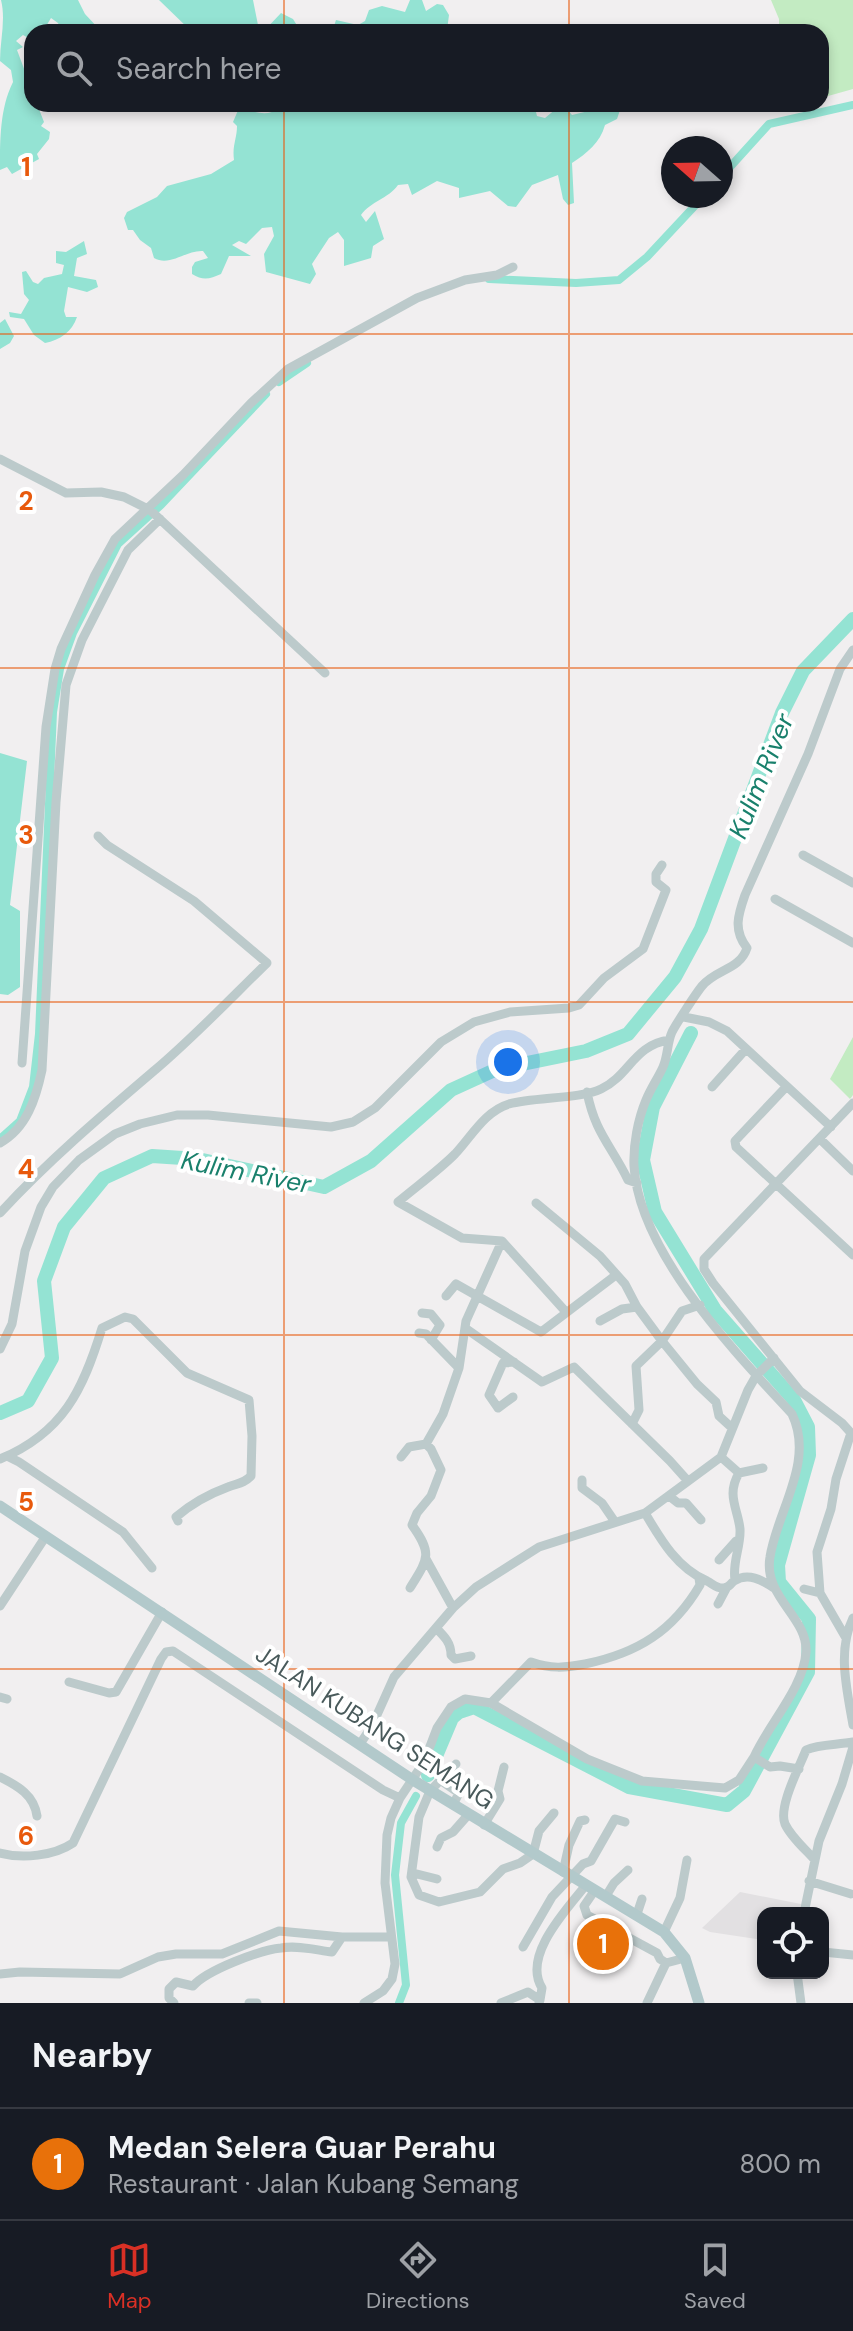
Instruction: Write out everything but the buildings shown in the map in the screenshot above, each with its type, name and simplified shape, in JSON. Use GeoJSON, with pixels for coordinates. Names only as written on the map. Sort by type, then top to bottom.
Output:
{"type":"FeatureCollection","features":[{"type":"Feature","properties":{"kind":"main road","name":"JALAN KUBANG SEMANG"},"geometry":{"type":"LineString","coordinates":[[0,1506],[430,1791],[664,1932],[685,1958],[699,2003]]}},
{"type":"Feature","properties":{"kind":"street"},"geometry":{"type":"LineString","coordinates":[[0,1143],[12,1136],[24,1122],[42,1070],[56,802],[69,674],[82,640],[128,550],[154,514],[216,442],[288,369],[417,298],[465,280],[497,275],[513,267]]}},
{"type":"Feature","properties":{"kind":"street"},"geometry":{"type":"LineString","coordinates":[[0,459],[66,493],[101,492],[124,497],[154,514],[325,673]]}},
{"type":"Feature","properties":{"kind":"street"},"geometry":{"type":"LineString","coordinates":[[22,1063],[46,727],[55,669],[66,636],[115,539],[154,514]]}},
{"type":"Feature","properties":{"kind":"street"},"geometry":{"type":"LineString","coordinates":[[364,2003],[383,1991],[392,1979],[395,1964],[385,1883],[387,1835],[400,1798],[413,1780],[451,1707],[465,1699],[491,1703],[587,1759],[642,1781],[725,1788],[739,1780],[755,1758],[799,1678],[806,1652],[805,1638],[774,1588],[769,1571],[770,1557],[794,1482],[799,1441],[797,1425],[792,1414],[700,1305],[664,1255],[650,1227],[634,1165],[645,1101],[663,1066],[674,1028],[702,985],[737,965],[746,953],[747,948],[738,932],[737,918],[745,895],[808,754],[840,669],[853,650]]}},
{"type":"Feature","properties":{"kind":"street"},"geometry":{"type":"LineString","coordinates":[[0,1213],[69,1145],[122,1096],[156,1070],[267,963],[194,901],[107,845],[98,836]]}},
{"type":"Feature","properties":{"kind":"street"},"geometry":{"type":"LineString","coordinates":[[803,855],[853,883]]}},
{"type":"Feature","properties":{"kind":"street"},"geometry":{"type":"LineString","coordinates":[[0,1349],[12,1324],[32,1227],[53,1187],[79,1160],[115,1134],[177,1115],[208,1115],[331,1127],[353,1122],[375,1108],[441,1042],[474,1022],[510,1012],[569,1008],[583,1001],[604,978],[643,949],[666,890],[656,882],[656,874],[662,865]]}},
{"type":"Feature","properties":{"kind":"street"},"geometry":{"type":"LineString","coordinates":[[775,899],[853,943]]}},
{"type":"Feature","properties":{"kind":"street"},"geometry":{"type":"LineString","coordinates":[[684,1017],[709,1022],[727,1031],[831,1127]]}},
{"type":"Feature","properties":{"kind":"street"},"geometry":{"type":"LineString","coordinates":[[566,1312],[502,1241],[462,1238],[398,1202],[454,1155],[492,1113],[507,1105],[599,1091],[613,1082],[637,1054],[654,1042],[669,1040]]}},
{"type":"Feature","properties":{"kind":"street"},"geometry":{"type":"LineString","coordinates":[[712,1087],[746,1049]]}},
{"type":"Feature","properties":{"kind":"street"},"geometry":{"type":"LineString","coordinates":[[786,1087],[735,1141],[736,1147],[853,1255]]}},
{"type":"Feature","properties":{"kind":"street"},"geometry":{"type":"LineString","coordinates":[[587,1092],[599,1133],[628,1180],[637,1183]]}},
{"type":"Feature","properties":{"kind":"street"},"geometry":{"type":"LineString","coordinates":[[846,1638],[820,1593],[817,1552],[852,1433],[800,1391],[772,1360],[713,1283],[704,1269],[704,1259],[853,1103]]}},
{"type":"Feature","properties":{"kind":"street"},"geometry":{"type":"LineString","coordinates":[[820,1139],[853,1171]]}},
{"type":"Feature","properties":{"kind":"street"},"geometry":{"type":"LineString","coordinates":[[536,1203],[600,1256],[625,1284],[637,1307],[662,1341],[716,1402],[719,1416],[731,1427]]}},
{"type":"Feature","properties":{"kind":"street"},"geometry":{"type":"LineString","coordinates":[[426,1444],[443,1414],[459,1368],[465,1328],[475,1297],[502,1241]]}},
{"type":"Feature","properties":{"kind":"street"},"geometry":{"type":"LineString","coordinates":[[446,1296],[456,1284],[541,1332],[616,1275]]}},
{"type":"Feature","properties":{"kind":"street"},"geometry":{"type":"LineString","coordinates":[[632,1424],[639,1410],[636,1366],[662,1341],[682,1311],[700,1305]]}},
{"type":"Feature","properties":{"kind":"street"},"geometry":{"type":"LineString","coordinates":[[600,1321],[622,1309],[637,1307]]}},
{"type":"Feature","properties":{"kind":"street"},"geometry":{"type":"LineString","coordinates":[[422,1313],[431,1314],[440,1325],[431,1340]]}},
{"type":"Feature","properties":{"kind":"street"},"geometry":{"type":"LineString","coordinates":[[4,1458],[36,1441],[62,1417],[89,1370],[102,1328],[125,1317],[133,1319],[187,1373],[249,1400],[251,1476],[243,1484],[230,1486],[192,1504],[176,1517],[178,1521]]}},
{"type":"Feature","properties":{"kind":"street"},"geometry":{"type":"LineString","coordinates":[[465,1328],[542,1382],[574,1367],[687,1480]]}},
{"type":"Feature","properties":{"kind":"street"},"geometry":{"type":"LineString","coordinates":[[419,1333],[426,1334],[459,1368]]}},
{"type":"Feature","properties":{"kind":"street"},"geometry":{"type":"LineString","coordinates":[[360,1744],[372,1726],[394,1677],[453,1608],[494,1574],[539,1547],[645,1513],[721,1457],[731,1427],[757,1375],[772,1360]]}},
{"type":"Feature","properties":{"kind":"street"},"geometry":{"type":"LineString","coordinates":[[513,1397],[498,1408],[489,1395],[503,1363],[514,1362]]}},
{"type":"Feature","properties":{"kind":"street"},"geometry":{"type":"LineString","coordinates":[[401,1457],[409,1447],[426,1444]]}},
{"type":"Feature","properties":{"kind":"street"},"geometry":{"type":"LineString","coordinates":[[426,1444],[441,1470],[431,1496],[412,1525],[423,1538],[426,1559],[453,1608]]}},
{"type":"Feature","properties":{"kind":"street"},"geometry":{"type":"LineString","coordinates":[[721,1457],[739,1473]]}},
{"type":"Feature","properties":{"kind":"street"},"geometry":{"type":"LineString","coordinates":[[4,1458],[19,1462],[123,1532],[152,1568]]}},
{"type":"Feature","properties":{"kind":"street"},"geometry":{"type":"LineString","coordinates":[[735,1580],[733,1567],[740,1530],[733,1506],[735,1480],[739,1473],[763,1468]]}},
{"type":"Feature","properties":{"kind":"street"},"geometry":{"type":"LineString","coordinates":[[582,1480],[582,1488],[602,1503],[615,1522]]}},
{"type":"Feature","properties":{"kind":"street"},"geometry":{"type":"LineString","coordinates":[[669,1496],[678,1503],[686,1503],[701,1520]]}},
{"type":"Feature","properties":{"kind":"street"},"geometry":{"type":"LineString","coordinates":[[645,1513],[673,1557],[699,1578],[719,1588],[727,1587]]}},
{"type":"Feature","properties":{"kind":"street"},"geometry":{"type":"LineString","coordinates":[[719,1560],[735,1544],[740,1530]]}},
{"type":"Feature","properties":{"kind":"street"},"geometry":{"type":"LineString","coordinates":[[0,1606],[46,1536]]}},
{"type":"Feature","properties":{"kind":"street"},"geometry":{"type":"LineString","coordinates":[[410,1588],[426,1559]]}},
{"type":"Feature","properties":{"kind":"street"},"geometry":{"type":"LineString","coordinates":[[718,1604],[727,1587],[735,1580],[746,1577],[761,1579],[774,1588]]}},
{"type":"Feature","properties":{"kind":"street"},"geometry":{"type":"LineString","coordinates":[[491,1703],[531,1662],[551,1670],[575,1666],[617,1657],[651,1639],[687,1607],[700,1585],[699,1578]]}},
{"type":"Feature","properties":{"kind":"street"},"geometry":{"type":"LineString","coordinates":[[804,1589],[820,1593]]}},
{"type":"Feature","properties":{"kind":"street"},"geometry":{"type":"LineString","coordinates":[[69,1682],[109,1693],[116,1692],[162,1612]]}},
{"type":"Feature","properties":{"kind":"street"},"geometry":{"type":"LineString","coordinates":[[853,1618],[846,1638],[844,1658],[853,1725]]}},
{"type":"Feature","properties":{"kind":"street"},"geometry":{"type":"LineString","coordinates":[[436,1628],[451,1646],[451,1655],[455,1659],[471,1656]]}},
{"type":"Feature","properties":{"kind":"street"},"geometry":{"type":"LineString","coordinates":[[0,1853],[16,1858],[64,1849],[73,1843],[161,1659],[166,1652],[173,1651],[383,1790],[400,1798]]}},
{"type":"Feature","properties":{"kind":"street"},"geometry":{"type":"LineString","coordinates":[[805,1907],[814,1859],[842,1784],[853,1744],[810,1747],[806,1750],[785,1803],[783,1820],[788,1830],[814,1859]]}},
{"type":"Feature","properties":{"kind":"street"},"geometry":{"type":"LineString","coordinates":[[755,1758],[770,1767],[799,1769]]}},
{"type":"Feature","properties":{"kind":"street"},"geometry":{"type":"LineString","coordinates":[[456,1764],[430,1791],[419,1817],[411,1877],[419,1895],[439,1902],[480,1892],[503,1869],[533,1854],[539,1831],[554,1813]]}},
{"type":"Feature","properties":{"kind":"street"},"geometry":{"type":"LineString","coordinates":[[484,1825],[500,1799],[498,1791],[504,1767]]}},
{"type":"Feature","properties":{"kind":"street"},"geometry":{"type":"LineString","coordinates":[[0,1777],[27,1793],[37,1816]]}},
{"type":"Feature","properties":{"kind":"street"},"geometry":{"type":"LineString","coordinates":[[440,1780],[459,1793],[453,1805]]}},
{"type":"Feature","properties":{"kind":"street"},"geometry":{"type":"LineString","coordinates":[[437,1847],[441,1838],[453,1832],[468,1815]]}},
{"type":"Feature","properties":{"kind":"street"},"geometry":{"type":"LineString","coordinates":[[523,1947],[568,1874],[591,1861],[615,1819],[625,1822]]}},
{"type":"Feature","properties":{"kind":"street"},"geometry":{"type":"LineString","coordinates":[[568,1874],[572,1838],[580,1821],[585,1820]]}},
{"type":"Feature","properties":{"kind":"street"},"geometry":{"type":"LineString","coordinates":[[664,1932],[680,1898],[687,1860]]}},
{"type":"Feature","properties":{"kind":"street"},"geometry":{"type":"LineString","coordinates":[[606,1896],[628,1870]]}},
{"type":"Feature","properties":{"kind":"street"},"geometry":{"type":"LineString","coordinates":[[411,1877],[417,1874],[437,1879]]}},
{"type":"Feature","properties":{"kind":"street"},"geometry":{"type":"LineString","coordinates":[[809,1881],[851,1894]]}},
{"type":"Feature","properties":{"kind":"street"},"geometry":{"type":"LineString","coordinates":[[591,1887],[584,1912],[657,1953],[666,1963],[685,1958]]}},
{"type":"Feature","properties":{"kind":"street"},"geometry":{"type":"LineString","coordinates":[[501,2003],[528,1992],[540,2001],[542,1988],[537,1980],[537,1958],[563,1914],[591,1887]]}},
{"type":"Feature","properties":{"kind":"street"},"geometry":{"type":"LineString","coordinates":[[637,1914],[642,1899]]}},
{"type":"Feature","properties":{"kind":"street"},"geometry":{"type":"LineString","coordinates":[[0,1974],[113,1975],[158,1957],[222,1954],[279,1931],[342,1937],[391,1937]]}},
{"type":"Feature","properties":{"kind":"street"},"geometry":{"type":"LineString","coordinates":[[174,2003],[169,1998],[169,1989],[176,1982],[193,1986],[211,1973],[280,1948],[332,1952],[342,1937]]}},
{"type":"Feature","properties":{"kind":"street"},"geometry":{"type":"LineString","coordinates":[[829,1953],[853,1955]]}},
{"type":"Feature","properties":{"kind":"street"},"geometry":{"type":"LineString","coordinates":[[647,2003],[666,1963]]}},
{"type":"Feature","properties":{"kind":"street"},"geometry":{"type":"LineString","coordinates":[[797,1979],[801,2003]]}},
{"type":"Feature","properties":{"kind":"street"},"geometry":{"type":"LineString","coordinates":[[249,2003],[257,2003]]}},
{"type":"Feature","properties":{"kind":"shaded area"},"geometry":{"type":"Polygon","coordinates":[[[1,0],[78,0],[94,24],[58,24],[51,18],[47,24],[24,24],[24,36],[16,41],[23,47],[17,50],[24,69],[24,112],[40,112],[44,122],[41,126],[50,132],[49,139],[37,154],[39,159],[12,174],[7,167],[0,170],[3,113],[13,82],[11,70],[0,61],[1,0]]]}},
{"type":"Feature","properties":{"kind":"shaded area"},"geometry":{"type":"Polygon","coordinates":[[[159,0],[253,0],[258,24],[184,24],[159,0]]]}},
{"type":"Feature","properties":{"kind":"shaded area"},"geometry":{"type":"Polygon","coordinates":[[[410,0],[422,0],[426,11],[437,4],[443,5],[449,15],[448,24],[360,24],[365,21],[369,10],[382,6],[405,12],[410,0]]]}},
{"type":"Feature","properties":{"kind":"shaded area"},"geometry":{"type":"Polygon","coordinates":[[[771,0],[853,0],[853,89],[829,96],[829,24],[779,24],[771,0]]]}},
{"type":"Feature","properties":{"kind":"shaded area"},"geometry":{"type":"Polygon","coordinates":[[[281,13],[296,24],[271,24],[281,13]]]}},
{"type":"Feature","properties":{"kind":"shaded area"},"geometry":{"type":"Polygon","coordinates":[[[237,112],[536,112],[537,116],[545,118],[552,112],[569,112],[572,115],[619,112],[617,119],[605,125],[592,147],[572,163],[574,203],[568,205],[563,199],[558,175],[532,185],[516,207],[508,206],[490,191],[459,198],[459,188],[437,181],[412,195],[408,184],[398,185],[361,215],[366,222],[375,211],[384,239],[373,246],[371,258],[344,266],[344,240],[338,232],[329,238],[312,264],[316,274],[310,284],[266,272],[264,254],[274,236],[272,227],[262,228],[246,244],[239,241],[232,245],[251,256],[229,256],[221,274],[210,278],[192,274],[195,262],[208,258],[203,251],[166,261],[154,258],[151,248],[133,230],[128,230],[124,218],[127,212],[157,197],[167,186],[211,174],[234,160],[237,126],[233,122],[237,112]]]}},
{"type":"Feature","properties":{"kind":"shaded area"},"geometry":{"type":"Polygon","coordinates":[[[84,241],[87,254],[77,258],[74,276],[96,280],[98,287],[87,292],[68,287],[64,311],[66,317],[77,317],[65,334],[45,343],[34,335],[24,319],[10,317],[9,312],[21,314],[29,300],[24,294],[22,272],[26,271],[38,284],[44,278],[62,274],[64,265],[56,263],[56,251],[66,252],[84,241]]]}},
{"type":"Feature","properties":{"kind":"shaded area"},"geometry":{"type":"Polygon","coordinates":[[[5,319],[14,336],[10,343],[0,349],[0,323],[5,319]]]}},
{"type":"Feature","properties":{"kind":"shaded area"},"geometry":{"type":"Polygon","coordinates":[[[0,753],[27,761],[10,905],[20,911],[20,987],[8,995],[0,994],[0,753]]]}},
{"type":"Feature","properties":{"kind":"shaded area"},"geometry":{"type":"Polygon","coordinates":[[[853,1037],[853,1095],[850,1099],[830,1079],[853,1037]]]}},
{"type":"Feature","properties":{"kind":"shaded area"},"geometry":{"type":"Polygon","coordinates":[[[740,1892],[801,1904],[800,1907],[757,1907],[757,1939],[702,1928],[740,1892]]]}},
{"type":"Feature","properties":{"kind":"waterway"},"geometry":{"type":"LineString","coordinates":[[829,110],[853,105]]}},
{"type":"Feature","properties":{"kind":"waterway"},"geometry":{"type":"LineString","coordinates":[[733,164],[769,124],[822,112]]}},
{"type":"Feature","properties":{"kind":"waterway"},"geometry":{"type":"LineString","coordinates":[[489,279],[576,283],[619,280],[647,257],[693,208]]}},
{"type":"Feature","properties":{"kind":"waterway"},"geometry":{"type":"LineString","coordinates":[[279,382],[307,363]]}},
{"type":"Feature","properties":{"kind":"waterway"},"geometry":{"type":"LineString","coordinates":[[0,1139],[20,1121],[33,1087],[39,1034],[53,712],[60,669],[73,633],[118,544],[161,505],[266,394]]}},
{"type":"Feature","properties":{"kind":"waterway","name":"Kulim River"},"geometry":{"type":"LineString","coordinates":[[0,1413],[28,1401],[52,1358],[44,1281],[64,1227],[104,1178],[152,1156],[198,1159],[324,1187],[371,1161],[451,1090],[497,1069],[586,1051],[628,1034],[675,977],[701,929],[782,713],[803,671],[853,619]]}},
{"type":"Feature","properties":{"kind":"waterway"},"geometry":{"type":"LineString","coordinates":[[428,1775],[452,1718],[474,1707],[629,1787],[727,1805],[744,1791],[808,1672],[809,1619],[779,1582],[778,1565],[809,1455],[808,1427],[794,1400],[715,1310],[655,1212],[643,1160],[653,1107],[691,1033]]}},
{"type":"Feature","properties":{"kind":"waterway"},"geometry":{"type":"LineString","coordinates":[[399,2003],[406,1985],[395,1875],[401,1823],[416,1796]]}},
{"type":"Feature","properties":{"kind":"place","name":"Medan Selera Guar Perahu"},"geometry":{"type":"Point","coordinates":[603,1944]}}]}
